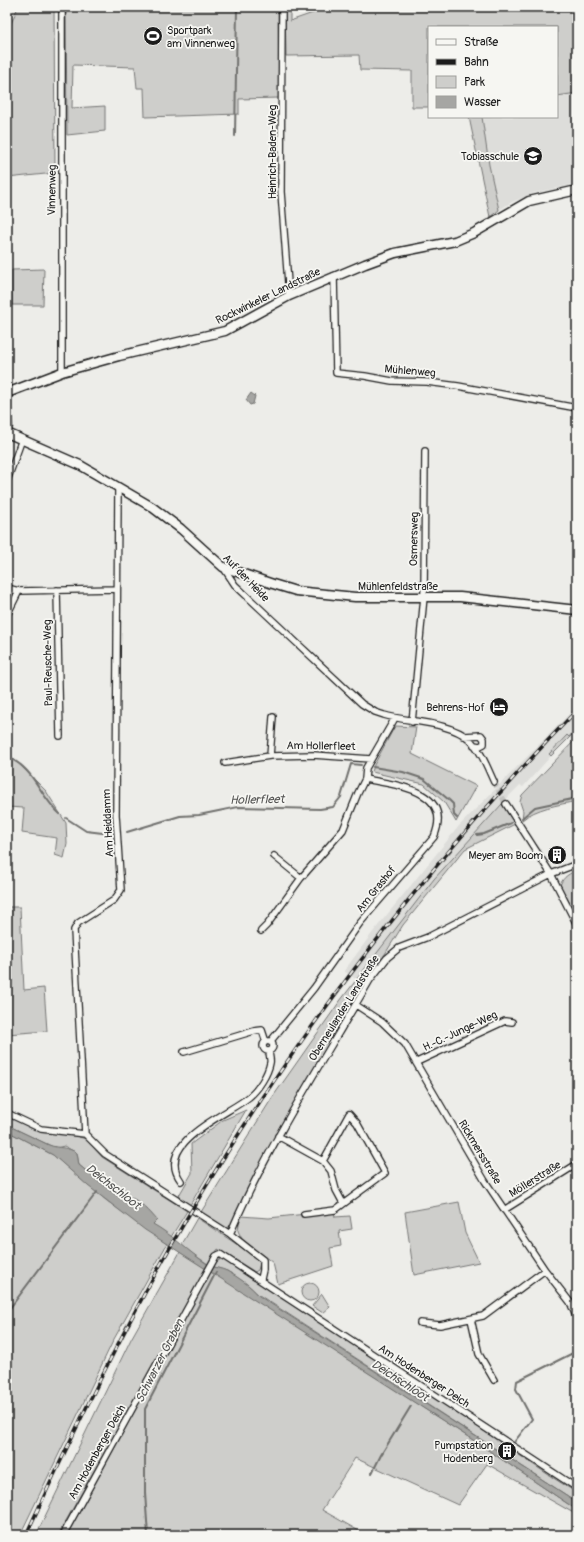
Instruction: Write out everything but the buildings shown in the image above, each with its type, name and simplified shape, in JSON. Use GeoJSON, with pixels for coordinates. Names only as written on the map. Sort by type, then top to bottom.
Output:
{"type":"FeatureCollection","features":[{"type":"Feature","properties":{"kind":"street","name":"Vinnenweg"},"geometry":{"type":"LineString","coordinates":[[62,7],[62,372]]}},
{"type":"Feature","properties":{"kind":"street","name":"Heinrich-Baden-Weg"},"geometry":{"type":"LineString","coordinates":[[282,7],[281,192],[289,296]]}},
{"type":"Feature","properties":{"kind":"street","name":"Rockwinkeler Landstraße"},"geometry":{"type":"LineString","coordinates":[[7,393],[62,372],[131,353],[225,331],[289,296],[334,276],[395,253],[455,241],[474,233],[529,201],[577,190]]}},
{"type":"Feature","properties":{"kind":"street","name":"Mühlenweg"},"geometry":{"type":"LineString","coordinates":[[334,276],[336,373],[392,381],[427,382],[458,386],[577,408]]}},
{"type":"Feature","properties":{"kind":"street","name":"Auf der Heide"},"geometry":{"type":"LineString","coordinates":[[7,433],[80,465],[152,507],[181,529],[223,567],[235,585],[335,680],[374,712],[412,722],[442,726],[457,731],[474,745],[494,782]]}},
{"type":"Feature","properties":{"kind":"street"},"geometry":{"type":"LineString","coordinates":[[7,481],[22,439]]}},
{"type":"Feature","properties":{"kind":"street","name":"Osmersweg"},"geometry":{"type":"LineString","coordinates":[[412,722],[424,597],[425,451]]}},
{"type":"Feature","properties":{"kind":"street","name":"Am Heiddamm"},"geometry":{"type":"LineString","coordinates":[[85,1134],[74,930],[78,923],[114,900],[122,890],[116,815],[118,487]]}},
{"type":"Feature","properties":{"kind":"street","name":"Mühlenfeldstraße"},"geometry":{"type":"LineString","coordinates":[[223,567],[296,591],[355,597],[460,597],[577,610]]}},
{"type":"Feature","properties":{"kind":"street"},"geometry":{"type":"LineString","coordinates":[[7,588],[19,591],[117,589]]}},
{"type":"Feature","properties":{"kind":"street","name":"Paul-Reusche-Weg"},"geometry":{"type":"LineString","coordinates":[[57,590],[60,736]]}},
{"type":"Feature","properties":{"kind":"street"},"geometry":{"type":"LineString","coordinates":[[7,615],[19,591]]}},
{"type":"Feature","properties":{"kind":"street","name":"Am Hollerfleet"},"geometry":{"type":"LineString","coordinates":[[270,756],[273,717]]}},
{"type":"Feature","properties":{"kind":"street","name":"Am Hollerfleet"},"geometry":{"type":"LineString","coordinates":[[261,931],[301,878],[344,830],[365,779],[366,768],[395,718]]}},
{"type":"Feature","properties":{"kind":"street","name":"Auf der Heide"},"geometry":{"type":"LineString","coordinates":[[464,736],[481,735],[484,739],[484,744],[480,746],[474,745]]}},
{"type":"Feature","properties":{"kind":"street","name":"Am Hollerfleet"},"geometry":{"type":"LineString","coordinates":[[225,763],[270,756],[313,755],[371,759]]}},
{"type":"Feature","properties":{"kind":"street","name":"Am Grashof"},"geometry":{"type":"LineString","coordinates":[[268,1042],[314,988],[360,923],[436,832],[437,811],[431,801],[421,793],[402,786],[365,779]]}},
{"type":"Feature","properties":{"kind":"street"},"geometry":{"type":"LineString","coordinates":[[506,804],[551,874],[577,925]]}},
{"type":"Feature","properties":{"kind":"street"},"geometry":{"type":"LineString","coordinates":[[274,856],[301,878]]}},
{"type":"Feature","properties":{"kind":"street","name":"Oberneulander Landstraße"},"geometry":{"type":"LineString","coordinates":[[230,1234],[255,1178],[278,1136],[370,980],[387,958],[392,953],[428,937],[551,874],[577,864]]}},
{"type":"Feature","properties":{"kind":"street","name":"Rickmersstraße"},"geometry":{"type":"LineString","coordinates":[[356,1005],[382,1022],[398,1036],[417,1062],[462,1144],[504,1210],[545,1270],[570,1302],[577,1319]]}},
{"type":"Feature","properties":{"kind":"street","name":"H.-C.-Junge-Weg"},"geometry":{"type":"LineString","coordinates":[[417,1062],[505,1021],[512,1022]]}},
{"type":"Feature","properties":{"kind":"street"},"geometry":{"type":"LineString","coordinates":[[181,1181],[176,1175],[175,1165],[180,1147],[189,1136],[251,1096],[271,1062],[269,1051],[273,1047],[268,1042],[262,1030],[254,1031],[184,1052]]}},
{"type":"Feature","properties":{"kind":"street"},"geometry":{"type":"LineString","coordinates":[[7,1113],[41,1129],[85,1134],[105,1154],[124,1168],[230,1234],[263,1260],[263,1270],[260,1278]]}},
{"type":"Feature","properties":{"kind":"street"},"geometry":{"type":"LineString","coordinates":[[304,1214],[335,1210],[385,1172],[357,1123],[349,1114],[323,1160]]}},
{"type":"Feature","properties":{"kind":"street"},"geometry":{"type":"LineString","coordinates":[[278,1136],[323,1160],[331,1171],[336,1190],[343,1203]]}},
{"type":"Feature","properties":{"kind":"street","name":"Möllerstraße"},"geometry":{"type":"LineString","coordinates":[[504,1210],[577,1164]]}},
{"type":"Feature","properties":{"kind":"street","name":"Am Hodenberger Deich"},"geometry":{"type":"LineString","coordinates":[[63,1535],[216,1256],[220,1254],[260,1278],[577,1488]]}},
{"type":"Feature","properties":{"kind":"street"},"geometry":{"type":"LineString","coordinates":[[420,1323],[440,1325],[483,1316],[545,1270]]}},
{"type":"Feature","properties":{"kind":"street"},"geometry":{"type":"LineString","coordinates":[[471,1319],[479,1354],[494,1380]]}},
{"type":"Feature","properties":{"kind":"shaded area","name":"Tobiasschule"},"geometry":{"type":"Polygon","coordinates":[[[577,93],[577,184],[534,193],[512,202],[499,210],[489,165],[482,118],[558,118],[558,96],[577,93]]]}},
{"type":"Feature","properties":{"kind":"shaded area"},"geometry":{"type":"Polygon","coordinates":[[[577,706],[577,725],[573,729],[575,731],[569,737],[567,735],[549,754],[551,756],[523,787],[520,785],[511,794],[434,879],[357,980],[344,971],[373,932],[459,826],[577,706]]]}},
{"type":"Feature","properties":{"kind":"green space"},"geometry":{"type":"Polygon","coordinates":[[[18,7],[54,7],[55,173],[7,178],[7,33],[18,7]]]}},
{"type":"Feature","properties":{"kind":"green space"},"geometry":{"type":"Polygon","coordinates":[[[66,7],[278,7],[279,98],[239,99],[239,114],[145,117],[144,88],[137,88],[135,67],[73,65],[72,108],[105,106],[105,131],[67,135],[66,7]]]}},
{"type":"Feature","properties":{"kind":"green space"},"geometry":{"type":"Polygon","coordinates":[[[285,7],[290,7],[290,21],[330,7],[575,7],[577,93],[558,96],[558,26],[428,26],[428,107],[412,107],[412,71],[360,70],[359,55],[286,56],[285,7]]]}},
{"type":"Feature","properties":{"kind":"green space"},"geometry":{"type":"Polygon","coordinates":[[[469,118],[482,118],[489,165],[499,210],[490,217],[469,118]]]}},
{"type":"Feature","properties":{"kind":"green space"},"geometry":{"type":"Polygon","coordinates":[[[44,269],[43,305],[12,305],[12,270],[44,269]]]}},
{"type":"Feature","properties":{"kind":"green space"},"geometry":{"type":"Polygon","coordinates":[[[11,399],[13,428],[7,425],[7,401],[11,399]]]}},
{"type":"Feature","properties":{"kind":"green space"},"geometry":{"type":"Polygon","coordinates":[[[577,725],[577,730],[551,756],[549,754],[567,735],[569,737],[577,725]]]}},
{"type":"Feature","properties":{"kind":"green space"},"geometry":{"type":"Polygon","coordinates":[[[395,726],[416,727],[412,754],[476,786],[456,822],[444,802],[424,784],[372,772],[374,765],[395,726]]]}},
{"type":"Feature","properties":{"kind":"green space"},"geometry":{"type":"Polygon","coordinates":[[[577,738],[577,801],[541,810],[522,820],[523,811],[520,802],[522,795],[577,738]]]}},
{"type":"Feature","properties":{"kind":"green space"},"geometry":{"type":"Polygon","coordinates":[[[7,755],[11,756],[46,791],[66,823],[67,844],[64,858],[55,855],[57,838],[22,833],[24,808],[7,807],[7,755]]]}},
{"type":"Feature","properties":{"kind":"green space"},"geometry":{"type":"Polygon","coordinates":[[[502,804],[515,824],[465,849],[403,925],[354,1004],[230,1226],[226,1229],[201,1212],[272,1098],[340,1001],[434,879],[502,804]]]}},
{"type":"Feature","properties":{"kind":"green space"},"geometry":{"type":"Polygon","coordinates":[[[577,870],[577,917],[560,885],[565,877],[577,870]]]}},
{"type":"Feature","properties":{"kind":"green space"},"geometry":{"type":"Polygon","coordinates":[[[7,907],[20,907],[24,990],[44,988],[47,1031],[7,1034],[7,907]]]}},
{"type":"Feature","properties":{"kind":"green space"},"geometry":{"type":"Polygon","coordinates":[[[246,1110],[190,1205],[178,1197],[192,1173],[191,1144],[223,1120],[246,1110]]]}},
{"type":"Feature","properties":{"kind":"green space"},"geometry":{"type":"Polygon","coordinates":[[[7,1116],[39,1131],[76,1136],[86,1139],[102,1157],[187,1211],[171,1237],[152,1224],[156,1220],[139,1202],[122,1195],[116,1195],[79,1165],[77,1153],[64,1146],[56,1148],[7,1125],[7,1116]]]}},
{"type":"Feature","properties":{"kind":"green space"},"geometry":{"type":"Polygon","coordinates":[[[7,1131],[53,1155],[107,1201],[167,1244],[114,1339],[20,1535],[7,1535],[7,1131]]]}},
{"type":"Feature","properties":{"kind":"green space"},"geometry":{"type":"Polygon","coordinates":[[[459,1202],[465,1233],[479,1262],[414,1275],[405,1212],[459,1202]]]}},
{"type":"Feature","properties":{"kind":"green space"},"geometry":{"type":"Polygon","coordinates":[[[334,1211],[335,1217],[350,1216],[352,1229],[339,1231],[341,1246],[330,1248],[333,1266],[278,1284],[273,1263],[242,1239],[238,1231],[240,1216],[269,1218],[334,1211]]]}},
{"type":"Feature","properties":{"kind":"green space"},"geometry":{"type":"Polygon","coordinates":[[[197,1218],[256,1257],[260,1263],[258,1270],[255,1272],[218,1249],[208,1264],[181,1246],[197,1218]]]}},
{"type":"Feature","properties":{"kind":"green space"},"geometry":{"type":"Polygon","coordinates":[[[180,1252],[207,1269],[58,1535],[36,1535],[131,1339],[180,1252]]]}},
{"type":"Feature","properties":{"kind":"green space"},"geometry":{"type":"Polygon","coordinates":[[[221,1259],[225,1259],[577,1493],[577,1502],[259,1295],[247,1284],[227,1271],[214,1267],[215,1263],[221,1259]]]}},
{"type":"Feature","properties":{"kind":"green space"},"geometry":{"type":"Polygon","coordinates":[[[211,1271],[473,1440],[577,1510],[577,1515],[487,1464],[458,1505],[355,1458],[322,1510],[366,1535],[67,1535],[211,1271]]]}},
{"type":"Feature","properties":{"kind":"green space"},"geometry":{"type":"Polygon","coordinates":[[[310,1283],[316,1286],[319,1292],[316,1298],[310,1301],[304,1298],[301,1292],[304,1286],[310,1283]]]}},
{"type":"Feature","properties":{"kind":"green space"},"geometry":{"type":"Polygon","coordinates":[[[322,1294],[330,1307],[323,1313],[312,1306],[322,1294]]]}},
{"type":"Feature","properties":{"kind":"water"},"geometry":{"type":"Polygon","coordinates":[[[251,393],[255,396],[253,404],[250,405],[246,400],[251,393]]]}},
{"type":"Feature","properties":{"kind":"water"},"geometry":{"type":"Polygon","coordinates":[[[7,1125],[49,1145],[70,1149],[77,1153],[79,1165],[116,1195],[122,1195],[139,1202],[157,1220],[153,1224],[207,1264],[225,1270],[236,1276],[259,1296],[577,1502],[577,1510],[473,1440],[145,1230],[88,1186],[53,1155],[7,1131],[7,1125]]]}},
{"type":"Feature","properties":{"kind":"waterway"},"geometry":{"type":"LineString","coordinates":[[235,136],[237,7]]}},
{"type":"Feature","properties":{"kind":"waterway","name":"Hollerfleet"},"geometry":{"type":"LineString","coordinates":[[7,757],[16,762],[31,775],[47,799],[60,814]]}},
{"type":"Feature","properties":{"kind":"waterway","name":"Hollerfleet"},"geometry":{"type":"LineString","coordinates":[[127,832],[180,816],[199,815],[238,807],[320,809],[333,807],[341,797],[351,764],[361,765]]}},
{"type":"Feature","properties":{"kind":"waterway","name":"Hollerfleet"},"geometry":{"type":"LineString","coordinates":[[373,767],[403,772],[424,779],[453,804],[454,815],[457,818]]}},
{"type":"Feature","properties":{"kind":"waterway","name":"Hollerfleet"},"geometry":{"type":"LineString","coordinates":[[522,818],[535,807],[577,798]]}},
{"type":"Feature","properties":{"kind":"waterway","name":"Hollerfleet"},"geometry":{"type":"LineString","coordinates":[[66,818],[86,831],[111,834]]}},
{"type":"Feature","properties":{"kind":"waterway","name":"Hollerfleet"},"geometry":{"type":"LineString","coordinates":[[477,835],[484,834],[511,823]]}},
{"type":"Feature","properties":{"kind":"waterway"},"geometry":{"type":"LineString","coordinates":[[7,1312],[97,1192]]}},
{"type":"Feature","properties":{"kind":"waterway","name":"Schwarzer Graben"},"geometry":{"type":"LineString","coordinates":[[148,1535],[145,1493],[145,1409],[216,1272]]}},
{"type":"Feature","properties":{"kind":"waterway"},"geometry":{"type":"LineString","coordinates":[[515,1441],[532,1419],[516,1389],[517,1381],[577,1351]]}},
{"type":"Feature","properties":{"kind":"waterway"},"geometry":{"type":"LineString","coordinates":[[372,1473],[381,1455],[411,1406]]}},
{"type":"Feature","properties":{"kind":"tunnel"},"geometry":{"type":"LineString","coordinates":[[494,782],[506,804]]}},
{"type":"Feature","properties":{"kind":"railway"},"geometry":{"type":"LineString","coordinates":[[26,1535],[83,1414],[165,1256],[229,1149],[273,1082],[367,952],[417,890],[522,768],[577,710]]}},
{"type":"Feature","properties":{"kind":"place","name":"Sportpark am Vinnenweg"},"geometry":{"type":"Point","coordinates":[153,36]}},
{"type":"Feature","properties":{"kind":"place","name":"Tobiasschule"},"geometry":{"type":"Point","coordinates":[533,156]}},
{"type":"Feature","properties":{"kind":"place","name":"Behrens-Hof"},"geometry":{"type":"Point","coordinates":[499,707]}},
{"type":"Feature","properties":{"kind":"place","name":"Meyer am Boom"},"geometry":{"type":"Point","coordinates":[557,855]}},
{"type":"Feature","properties":{"kind":"place","name":"Pumpstation Hodenberg"},"geometry":{"type":"Point","coordinates":[507,1451]}},
{"type":"Feature","properties":{"kind":"water label","name":"Deichschloot"},"geometry":{"type":"Point","coordinates":[113,1187]}},
{"type":"Feature","properties":{"kind":"water label","name":"Deichschloot"},"geometry":{"type":"Point","coordinates":[400,1381]}}]}
